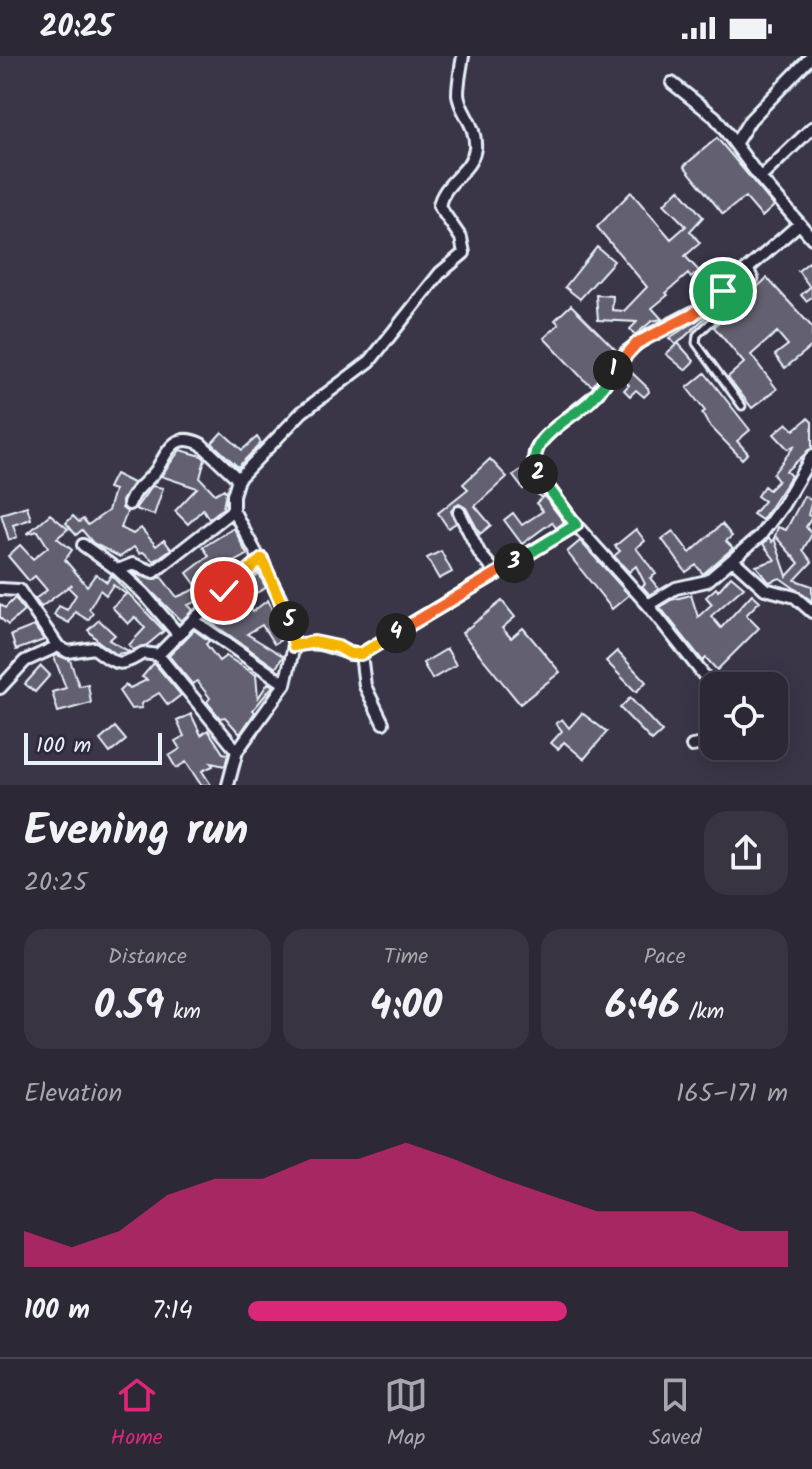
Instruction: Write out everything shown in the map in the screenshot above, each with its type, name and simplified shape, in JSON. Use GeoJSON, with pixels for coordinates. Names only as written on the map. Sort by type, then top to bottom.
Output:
{"type":"FeatureCollection","features":[{"type":"Feature","properties":{"kind":"street"},"geometry":{"type":"LineString","coordinates":[[228,785],[237,751],[285,684],[294,646],[290,623],[262,559],[233,510],[238,479],[302,412],[370,361],[423,292],[464,253],[461,238],[446,221],[439,206],[442,193],[469,163],[475,151],[471,120],[458,94],[463,56]]}},
{"type":"Feature","properties":{"kind":"street"},"geometry":{"type":"LineString","coordinates":[[735,144],[750,120],[812,56]]}},
{"type":"Feature","properties":{"kind":"street"},"geometry":{"type":"LineString","coordinates":[[672,83],[715,117],[760,178],[812,238]]}},
{"type":"Feature","properties":{"kind":"street"},"geometry":{"type":"LineString","coordinates":[[760,178],[812,128]]}},
{"type":"Feature","properties":{"kind":"street"},"geometry":{"type":"LineString","coordinates":[[701,672],[648,605],[576,525],[536,468],[535,452],[541,441],[589,403],[616,364],[637,343],[692,315],[750,269],[799,224]]}},
{"type":"Feature","properties":{"kind":"street"},"geometry":{"type":"LineString","coordinates":[[129,504],[139,485],[156,470],[165,450],[178,442],[196,441],[201,444],[238,479]]}},
{"type":"Feature","properties":{"kind":"street"},"geometry":{"type":"LineString","coordinates":[[648,605],[676,588],[707,581],[733,560],[770,524],[812,456]]}},
{"type":"Feature","properties":{"kind":"street"},"geometry":{"type":"LineString","coordinates":[[118,570],[133,564],[151,573],[161,569],[233,510]]}},
{"type":"Feature","properties":{"kind":"street"},"geometry":{"type":"LineString","coordinates":[[459,512],[480,554],[497,574]]}},
{"type":"Feature","properties":{"kind":"street"},"geometry":{"type":"LineString","coordinates":[[294,646],[314,642],[338,647],[350,654],[361,654],[576,525]]}},
{"type":"Feature","properties":{"kind":"street"},"geometry":{"type":"LineString","coordinates":[[83,545],[118,570],[178,634]]}},
{"type":"Feature","properties":{"kind":"street"},"geometry":{"type":"LineString","coordinates":[[158,655],[262,559]]}},
{"type":"Feature","properties":{"kind":"street"},"geometry":{"type":"LineString","coordinates":[[733,560],[765,589],[795,597],[812,612]]}},
{"type":"Feature","properties":{"kind":"street"},"geometry":{"type":"LineString","coordinates":[[0,589],[19,590],[58,646],[68,652],[94,648],[107,660],[123,664],[135,661],[143,653],[158,655],[237,751]]}},
{"type":"Feature","properties":{"kind":"street"},"geometry":{"type":"LineString","coordinates":[[193,620],[285,684]]}},
{"type":"Feature","properties":{"kind":"street"},"geometry":{"type":"LineString","coordinates":[[0,688],[25,661],[58,646]]}},
{"type":"Feature","properties":{"kind":"street"},"geometry":{"type":"LineString","coordinates":[[361,654],[365,686],[383,723]]}},
{"type":"Feature","properties":{"kind":"street"},"geometry":{"type":"LineString","coordinates":[[692,746],[700,745]]}},
{"type":"Feature","properties":{"kind":"lane"},"geometry":{"type":"LineString","coordinates":[[742,406],[696,343],[697,335],[755,279],[750,269]]}},
{"type":"Feature","properties":{"kind":"building"},"geometry":{"type":"Polygon","coordinates":[[[717,138],[774,206],[762,217],[745,197],[723,214],[684,166],[717,138]]]}},
{"type":"Feature","properties":{"kind":"building"},"geometry":{"type":"Polygon","coordinates":[[[679,189],[703,217],[690,231],[700,243],[685,256],[699,271],[691,278],[688,274],[652,308],[662,319],[652,321],[635,335],[630,329],[637,322],[598,320],[596,295],[613,296],[612,310],[624,311],[647,287],[597,227],[631,192],[671,239],[686,226],[664,204],[679,189]]]}},
{"type":"Feature","properties":{"kind":"building"},"geometry":{"type":"Polygon","coordinates":[[[597,247],[614,261],[580,299],[565,287],[597,247]]]}},
{"type":"Feature","properties":{"kind":"building"},"geometry":{"type":"Polygon","coordinates":[[[809,262],[812,265],[812,297],[806,301],[801,295],[810,287],[798,271],[809,262]]]}},
{"type":"Feature","properties":{"kind":"building"},"geometry":{"type":"Polygon","coordinates":[[[767,278],[812,327],[812,346],[785,368],[775,355],[788,345],[777,332],[751,355],[777,389],[752,408],[728,377],[744,363],[714,327],[767,278]]]}},
{"type":"Feature","properties":{"kind":"building"},"geometry":{"type":"Polygon","coordinates":[[[727,297],[676,345],[669,338],[710,312],[727,297]]]}},
{"type":"Feature","properties":{"kind":"building"},"geometry":{"type":"Polygon","coordinates":[[[571,305],[617,351],[599,373],[593,386],[544,338],[559,324],[555,320],[571,305]]]}},
{"type":"Feature","properties":{"kind":"building"},"geometry":{"type":"Polygon","coordinates":[[[678,343],[694,361],[685,370],[666,354],[678,343]]]}},
{"type":"Feature","properties":{"kind":"building"},"geometry":{"type":"Polygon","coordinates":[[[628,369],[648,388],[649,392],[644,397],[636,390],[630,396],[624,390],[629,385],[620,376],[628,369]]]}},
{"type":"Feature","properties":{"kind":"building"},"geometry":{"type":"Polygon","coordinates":[[[705,373],[750,430],[737,441],[748,453],[742,459],[708,424],[702,413],[705,411],[687,388],[705,373]]]}},
{"type":"Feature","properties":{"kind":"building"},"geometry":{"type":"Polygon","coordinates":[[[808,418],[812,422],[812,448],[786,471],[791,476],[762,520],[753,514],[764,501],[757,496],[764,486],[769,490],[778,481],[773,474],[795,445],[788,449],[774,434],[787,423],[794,430],[808,418]]]}},
{"type":"Feature","properties":{"kind":"building"},"geometry":{"type":"Polygon","coordinates":[[[222,432],[242,450],[257,437],[261,443],[238,467],[212,443],[222,432]]]}},
{"type":"Feature","properties":{"kind":"building"},"geometry":{"type":"Polygon","coordinates":[[[180,450],[202,456],[205,459],[200,478],[215,494],[224,489],[226,492],[223,508],[209,519],[203,509],[188,524],[175,511],[197,488],[161,476],[180,450]]]}},
{"type":"Feature","properties":{"kind":"building"},"geometry":{"type":"Polygon","coordinates":[[[490,459],[507,477],[475,506],[491,525],[480,534],[466,508],[459,504],[451,511],[456,523],[448,528],[438,513],[468,489],[463,484],[490,459]]]}},
{"type":"Feature","properties":{"kind":"building"},"geometry":{"type":"Polygon","coordinates":[[[525,467],[544,495],[541,498],[529,484],[523,489],[513,476],[525,467]]]}},
{"type":"Feature","properties":{"kind":"building"},"geometry":{"type":"Polygon","coordinates":[[[115,474],[133,483],[122,501],[122,508],[127,512],[121,528],[133,534],[141,528],[156,546],[164,540],[171,549],[154,561],[134,547],[120,557],[93,543],[82,530],[76,535],[66,523],[73,516],[79,522],[83,519],[88,525],[108,511],[114,490],[108,488],[115,474]]]}},
{"type":"Feature","properties":{"kind":"building"},"geometry":{"type":"Polygon","coordinates":[[[152,486],[163,488],[154,515],[135,509],[152,486]]]}},
{"type":"Feature","properties":{"kind":"building"},"geometry":{"type":"Polygon","coordinates":[[[544,496],[564,522],[556,528],[552,522],[522,544],[504,520],[513,513],[522,525],[543,511],[536,503],[544,496]]]}},
{"type":"Feature","properties":{"kind":"building"},"geometry":{"type":"Polygon","coordinates":[[[804,496],[812,501],[808,515],[812,517],[806,527],[812,534],[803,550],[812,562],[795,580],[812,586],[812,601],[780,578],[769,582],[756,566],[775,560],[763,544],[769,538],[772,542],[774,538],[787,576],[799,563],[775,536],[778,527],[786,530],[804,496]]]}},
{"type":"Feature","properties":{"kind":"building"},"geometry":{"type":"Polygon","coordinates":[[[27,506],[31,519],[13,525],[17,537],[9,540],[1,514],[27,506]]]}},
{"type":"Feature","properties":{"kind":"building"},"geometry":{"type":"Polygon","coordinates":[[[50,514],[68,529],[57,538],[72,550],[65,560],[87,586],[96,574],[107,582],[111,575],[164,631],[147,645],[133,650],[129,645],[145,628],[135,617],[128,624],[112,607],[126,594],[113,585],[106,595],[100,590],[89,609],[93,613],[88,620],[75,612],[69,623],[54,615],[59,606],[67,610],[76,595],[69,588],[72,584],[41,607],[35,599],[47,590],[35,576],[29,581],[8,556],[20,545],[33,559],[48,547],[38,531],[27,534],[50,514]]]}},
{"type":"Feature","properties":{"kind":"building"},"geometry":{"type":"Polygon","coordinates":[[[722,524],[732,536],[726,541],[733,548],[703,574],[696,565],[686,572],[662,539],[673,531],[690,553],[722,524]]]}},
{"type":"Feature","properties":{"kind":"building"},"geometry":{"type":"Polygon","coordinates":[[[234,528],[247,555],[227,566],[233,574],[207,597],[188,605],[193,610],[181,621],[133,573],[152,580],[161,577],[177,597],[198,588],[187,573],[209,556],[203,547],[234,528]]]}},
{"type":"Feature","properties":{"kind":"building"},"geometry":{"type":"Polygon","coordinates":[[[636,529],[645,541],[636,548],[656,574],[650,578],[659,589],[650,595],[642,586],[645,584],[636,566],[629,572],[614,556],[620,551],[615,546],[636,529]]]}},
{"type":"Feature","properties":{"kind":"building"},"geometry":{"type":"Polygon","coordinates":[[[580,541],[629,595],[612,609],[567,552],[580,541]]]}},
{"type":"Feature","properties":{"kind":"building"},"geometry":{"type":"Polygon","coordinates":[[[441,551],[452,572],[439,579],[427,558],[441,551]]]}},
{"type":"Feature","properties":{"kind":"building"},"geometry":{"type":"Polygon","coordinates":[[[259,574],[266,588],[244,599],[252,612],[268,600],[284,638],[274,644],[262,625],[247,634],[283,656],[276,668],[206,619],[259,574]]]}},
{"type":"Feature","properties":{"kind":"building"},"geometry":{"type":"Polygon","coordinates":[[[731,576],[744,587],[711,616],[721,628],[752,594],[760,601],[746,615],[759,628],[717,670],[706,658],[703,661],[660,607],[671,600],[691,595],[698,617],[712,604],[706,597],[716,588],[718,591],[731,576]]]}},
{"type":"Feature","properties":{"kind":"building"},"geometry":{"type":"Polygon","coordinates":[[[15,598],[24,611],[8,625],[0,618],[0,604],[5,608],[15,598]]]}},
{"type":"Feature","properties":{"kind":"building"},"geometry":{"type":"Polygon","coordinates":[[[502,601],[515,617],[502,628],[511,638],[523,628],[560,672],[520,704],[462,633],[502,601]]]}},
{"type":"Feature","properties":{"kind":"building"},"geometry":{"type":"Polygon","coordinates":[[[99,620],[115,635],[109,640],[130,652],[116,654],[98,641],[88,630],[99,620]]]}},
{"type":"Feature","properties":{"kind":"building"},"geometry":{"type":"Polygon","coordinates":[[[34,626],[44,640],[16,650],[11,635],[34,626]]]}},
{"type":"Feature","properties":{"kind":"building"},"geometry":{"type":"Polygon","coordinates":[[[194,630],[209,641],[206,644],[219,661],[226,656],[256,675],[258,698],[268,683],[273,686],[253,710],[255,712],[240,734],[225,717],[220,718],[207,702],[210,698],[197,681],[192,684],[169,656],[194,630]]]}},
{"type":"Feature","properties":{"kind":"building"},"geometry":{"type":"Polygon","coordinates":[[[447,649],[456,665],[432,679],[423,663],[447,649]]]}},
{"type":"Feature","properties":{"kind":"building"},"geometry":{"type":"Polygon","coordinates":[[[617,651],[646,682],[636,692],[606,661],[617,651]]]}},
{"type":"Feature","properties":{"kind":"building"},"geometry":{"type":"Polygon","coordinates":[[[57,655],[70,660],[79,686],[88,684],[91,703],[58,712],[52,692],[66,688],[54,657],[57,655]]]}},
{"type":"Feature","properties":{"kind":"building"},"geometry":{"type":"Polygon","coordinates":[[[154,663],[181,695],[168,705],[159,693],[141,704],[142,708],[131,709],[119,691],[126,685],[130,688],[147,680],[142,677],[154,663]]]}},
{"type":"Feature","properties":{"kind":"building"},"geometry":{"type":"Polygon","coordinates":[[[41,666],[50,675],[35,692],[25,684],[41,666]]]}},
{"type":"Feature","properties":{"kind":"building"},"geometry":{"type":"Polygon","coordinates":[[[630,698],[662,732],[652,741],[620,708],[630,698]]]}},
{"type":"Feature","properties":{"kind":"building"},"geometry":{"type":"Polygon","coordinates":[[[582,713],[607,732],[584,759],[564,742],[558,749],[551,743],[562,731],[556,723],[562,719],[569,728],[582,713]]]}},
{"type":"Feature","properties":{"kind":"building"},"geometry":{"type":"Polygon","coordinates":[[[191,714],[201,735],[208,730],[223,753],[228,754],[225,766],[211,763],[213,766],[202,771],[211,785],[201,785],[186,762],[176,768],[169,756],[180,749],[175,741],[184,736],[177,721],[191,714]]]}},
{"type":"Feature","properties":{"kind":"building"},"geometry":{"type":"Polygon","coordinates":[[[115,727],[126,740],[110,753],[100,740],[115,727]]]}},
{"type":"Feature","properties":{"kind":"route"},"geometry":{"type":"LineString","coordinates":[[224,591],[262,559],[290,623],[294,646],[314,642],[338,647],[350,654],[361,654],[497,574],[576,525],[536,468],[535,452],[541,441],[589,403],[626,352],[651,334],[692,315],[723,291]]}}]}
